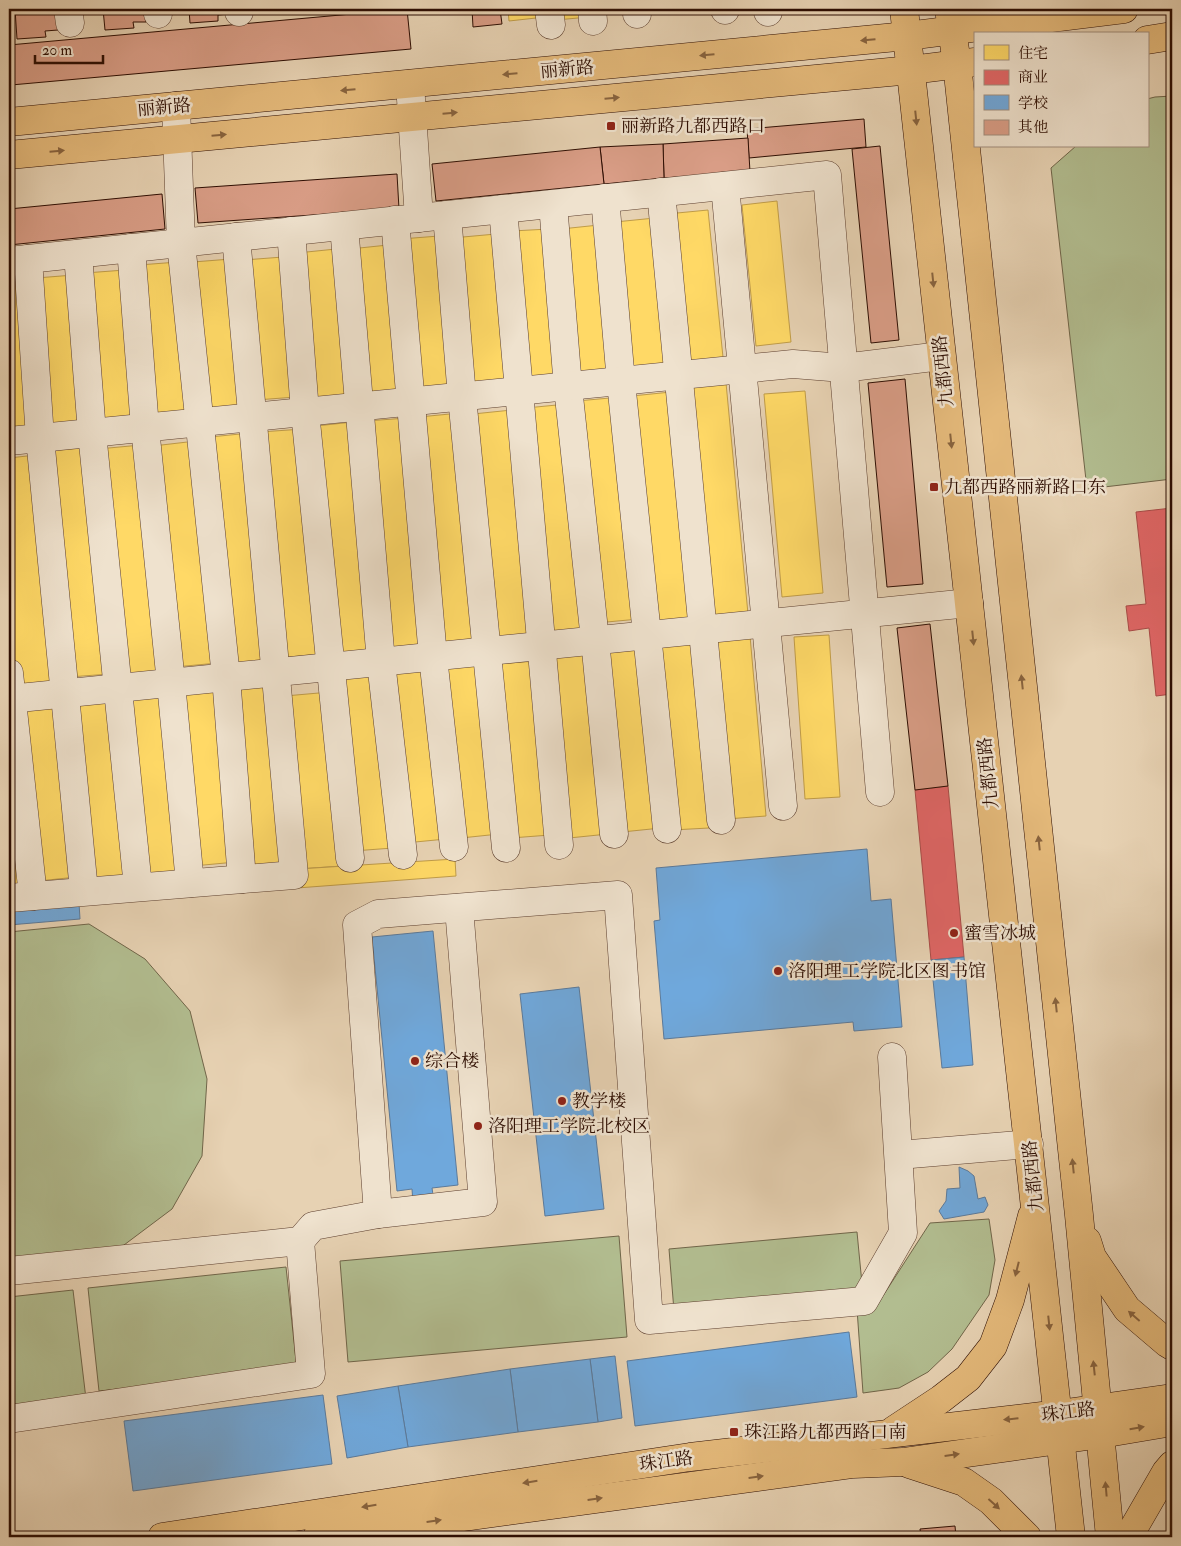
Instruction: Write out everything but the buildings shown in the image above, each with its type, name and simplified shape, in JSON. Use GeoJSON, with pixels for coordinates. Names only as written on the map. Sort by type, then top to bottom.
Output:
{"type":"FeatureCollection","features":[{"type":"Feature","properties":{"kind":"main road","name":"九都西路"},"geometry":{"type":"LineString","coordinates":[[904,9],[1072,1537]]}},
{"type":"Feature","properties":{"kind":"main road","name":"丽新路"},"geometry":{"type":"LineString","coordinates":[[9,122],[907,36],[950,20],[1124,9]]}},
{"type":"Feature","properties":{"kind":"main road"},"geometry":{"type":"LineString","coordinates":[[950,20],[966,63],[974,145]]}},
{"type":"Feature","properties":{"kind":"main road"},"geometry":{"type":"LineString","coordinates":[[1148,40],[1172,36]]}},
{"type":"Feature","properties":{"kind":"main road","name":"丽新路"},"geometry":{"type":"LineString","coordinates":[[9,156],[911,70],[966,63]]}},
{"type":"Feature","properties":{"kind":"main road"},"geometry":{"type":"LineString","coordinates":[[974,148],[1110,1537]]}},
{"type":"Feature","properties":{"kind":"main road"},"geometry":{"type":"LineString","coordinates":[[890,1433],[968,1378],[993,1346],[1010,1300],[1036,1205]]}},
{"type":"Feature","properties":{"kind":"main road"},"geometry":{"type":"LineString","coordinates":[[1079,1215],[1092,1257],[1127,1309],[1172,1346]]}},
{"type":"Feature","properties":{"kind":"main road","name":"珠江路"},"geometry":{"type":"LineString","coordinates":[[316,1537],[843,1465],[903,1462],[1060,1427],[1099,1421],[1172,1398]]}},
{"type":"Feature","properties":{"kind":"main road","name":"珠江路"},"geometry":{"type":"LineString","coordinates":[[1099,1421],[1172,1422]]}},
{"type":"Feature","properties":{"kind":"main road","name":"珠江路"},"geometry":{"type":"LineString","coordinates":[[162,1537],[690,1457],[890,1433],[1060,1427]]}},
{"type":"Feature","properties":{"kind":"main road"},"geometry":{"type":"LineString","coordinates":[[903,1462],[964,1482],[991,1501],[1027,1537]]}},
{"type":"Feature","properties":{"kind":"main road"},"geometry":{"type":"LineString","coordinates":[[1132,1537],[1133,1529],[1172,1465]]}},
{"type":"Feature","properties":{"kind":"street"},"geometry":{"type":"LineString","coordinates":[[410,84],[412,117],[407,219],[411,402],[433,656],[454,847]]}},
{"type":"Feature","properties":{"kind":"street"},"geometry":{"type":"LineString","coordinates":[[176,106],[181,243],[226,677],[242,879]]}},
{"type":"Feature","properties":{"kind":"street"},"geometry":{"type":"LineString","coordinates":[[84,892],[40,438],[18,260],[827,175],[880,792]]}},
{"type":"Feature","properties":{"kind":"street"},"geometry":{"type":"LineString","coordinates":[[725,186],[782,806]]}},
{"type":"Feature","properties":{"kind":"street"},"geometry":{"type":"LineString","coordinates":[[662,192],[721,820]]}},
{"type":"Feature","properties":{"kind":"street"},"geometry":{"type":"LineString","coordinates":[[605,198],[621,382],[668,829]]}},
{"type":"Feature","properties":{"kind":"street"},"geometry":{"type":"LineString","coordinates":[[553,204],[568,387],[614,834]]}},
{"type":"Feature","properties":{"kind":"street"},"geometry":{"type":"LineString","coordinates":[[504,209],[559,845]]}},
{"type":"Feature","properties":{"kind":"street"},"geometry":{"type":"LineString","coordinates":[[446,215],[506,848]]}},
{"type":"Feature","properties":{"kind":"street"},"geometry":{"type":"LineString","coordinates":[[344,226],[381,662],[403,855]]}},
{"type":"Feature","properties":{"kind":"street"},"geometry":{"type":"LineString","coordinates":[[291,231],[305,412],[350,858]]}},
{"type":"Feature","properties":{"kind":"street"},"geometry":{"type":"LineString","coordinates":[[236,237],[276,672],[294,875],[21,897],[10,690],[64,694],[226,677],[276,672],[381,662],[433,656],[969,603]]}},
{"type":"Feature","properties":{"kind":"street"},"geometry":{"type":"LineString","coordinates":[[131,248],[145,428],[172,683],[190,883]]}},
{"type":"Feature","properties":{"kind":"street"},"geometry":{"type":"LineString","coordinates":[[78,254],[92,433],[138,887]]}},
{"type":"Feature","properties":{"kind":"street"},"geometry":{"type":"LineString","coordinates":[[9,441],[793,364],[843,368],[941,356]]}},
{"type":"Feature","properties":{"kind":"street"},"geometry":{"type":"LineString","coordinates":[[378,1214],[357,925],[378,914],[618,894],[649,1320],[864,1301],[903,1233],[892,1057]]}},
{"type":"Feature","properties":{"kind":"street"},"geometry":{"type":"LineString","coordinates":[[9,1271],[300,1241],[313,1226],[378,1214],[483,1202],[459,908]]}},
{"type":"Feature","properties":{"kind":"street"},"geometry":{"type":"LineString","coordinates":[[898,1155],[1030,1144]]}},
{"type":"Feature","properties":{"kind":"street"},"geometry":{"type":"LineString","coordinates":[[9,1419],[311,1374],[300,1241]]}},
{"type":"Feature","properties":{"kind":"green space"},"geometry":{"type":"Polygon","coordinates":[[[1172,96],[1172,479],[1087,489],[1051,168],[1074,148],[1148,148],[1148,99],[1172,96]]]}},
{"type":"Feature","properties":{"kind":"green space"},"geometry":{"type":"Polygon","coordinates":[[[89,924],[145,959],[190,1011],[207,1079],[202,1156],[172,1209],[116,1251],[9,1260],[9,932],[89,924]]]}},
{"type":"Feature","properties":{"kind":"green space"},"geometry":{"type":"Polygon","coordinates":[[[989,1219],[995,1260],[989,1295],[952,1349],[928,1372],[899,1388],[863,1393],[857,1309],[877,1305],[930,1223],[989,1219]]]}},
{"type":"Feature","properties":{"kind":"green space"},"geometry":{"type":"Polygon","coordinates":[[[857,1232],[863,1294],[674,1311],[669,1249],[857,1232]]]}},
{"type":"Feature","properties":{"kind":"green space"},"geometry":{"type":"Polygon","coordinates":[[[619,1236],[627,1337],[348,1362],[340,1261],[619,1236]]]}},
{"type":"Feature","properties":{"kind":"green space"},"geometry":{"type":"Polygon","coordinates":[[[286,1267],[297,1370],[99,1391],[88,1288],[286,1267]]]}},
{"type":"Feature","properties":{"kind":"green space"},"geometry":{"type":"Polygon","coordinates":[[[73,1290],[86,1399],[9,1408],[9,1297],[73,1290]]]}},
{"type":"Feature","properties":{"kind":"place","name":"丽新路九都西路口"},"geometry":{"type":"Point","coordinates":[611,126]}},
{"type":"Feature","properties":{"kind":"place","name":"九都西路丽新路口东"},"geometry":{"type":"Point","coordinates":[934,487]}},
{"type":"Feature","properties":{"kind":"place","name":"蜜雪冰城"},"geometry":{"type":"Point","coordinates":[954,933]}},
{"type":"Feature","properties":{"kind":"place","name":"洛阳理工学院北区图书馆"},"geometry":{"type":"Point","coordinates":[778,971]}},
{"type":"Feature","properties":{"kind":"place","name":"综合楼"},"geometry":{"type":"Point","coordinates":[415,1061]}},
{"type":"Feature","properties":{"kind":"place","name":"教学楼"},"geometry":{"type":"Point","coordinates":[562,1101]}},
{"type":"Feature","properties":{"kind":"place","name":"洛阳理工学院北校区"},"geometry":{"type":"Point","coordinates":[478,1126]}},
{"type":"Feature","properties":{"kind":"place","name":"珠江路九都西路口南"},"geometry":{"type":"Point","coordinates":[734,1432]}}]}
